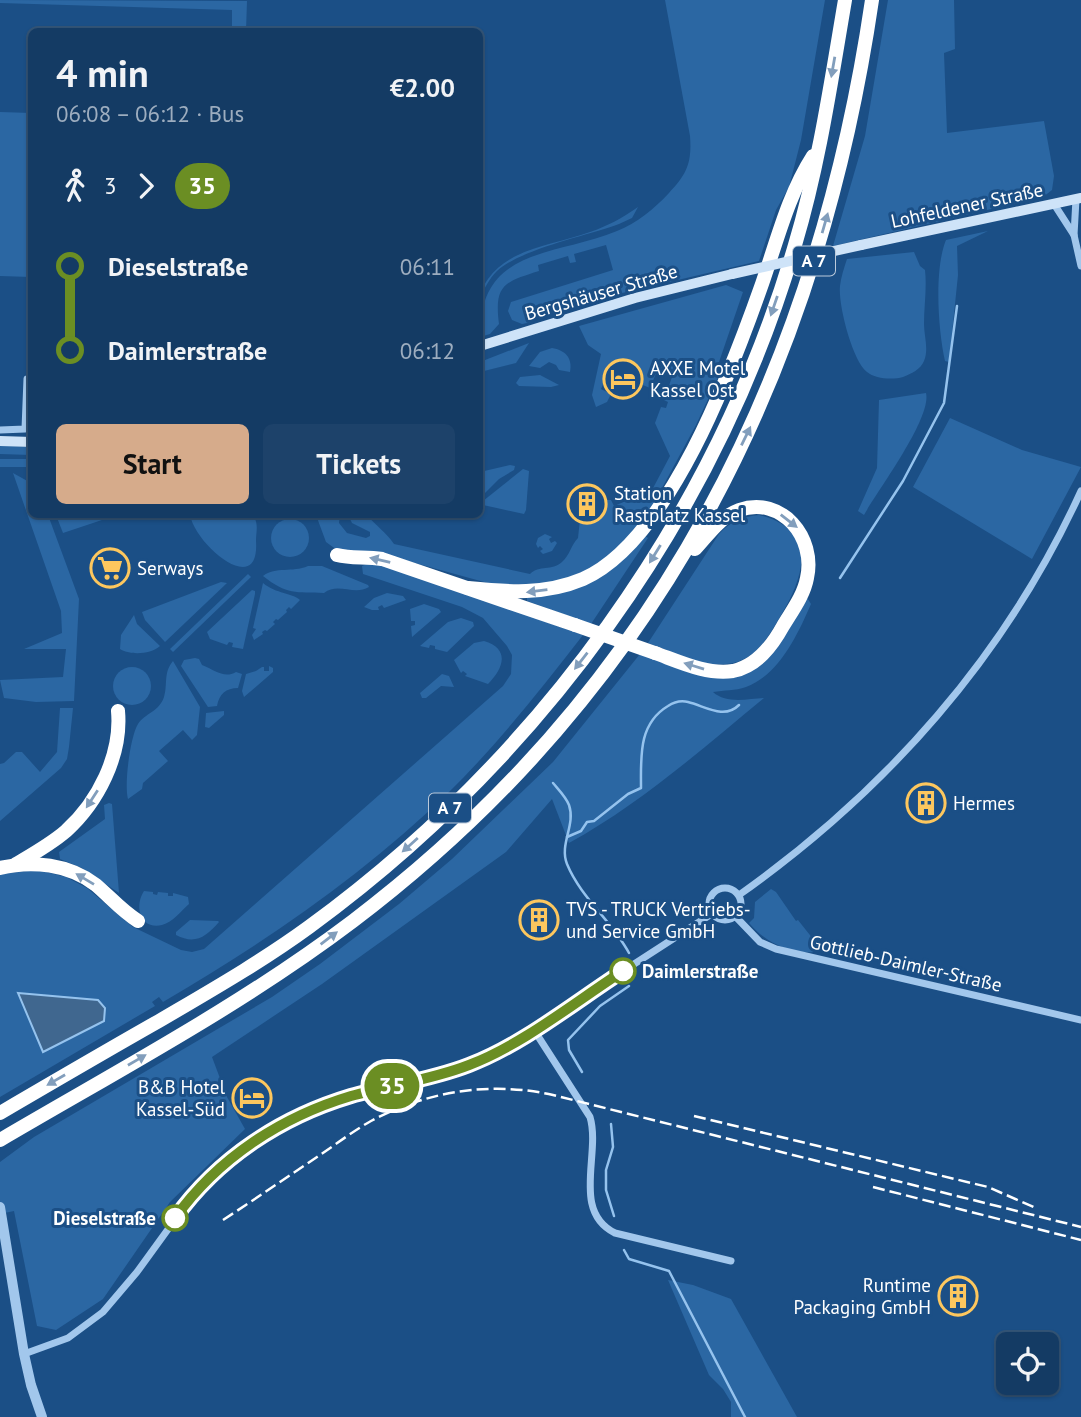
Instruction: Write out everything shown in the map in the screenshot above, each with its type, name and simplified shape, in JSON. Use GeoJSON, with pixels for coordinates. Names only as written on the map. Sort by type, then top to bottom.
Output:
{"type":"FeatureCollection","features":[{"type":"Feature","properties":{"kind":"highway","name":"A 7"},"geometry":{"type":"LineString","coordinates":[[0,1113],[221,985],[309,928],[383,869],[498,761],[607,628],[677,518],[722,433],[758,353],[790,261],[820,146],[845,0]]}},
{"type":"Feature","properties":{"kind":"highway","name":"A 7"},"geometry":{"type":"LineString","coordinates":[[0,1140],[229,1007],[365,912],[442,847],[512,781],[578,707],[632,636],[675,570],[710,511],[752,424],[799,308],[842,161],[873,4]]}},
{"type":"Feature","properties":{"kind":"highway"},"geometry":{"type":"LineString","coordinates":[[468,587],[519,592],[540,591],[569,584],[605,566],[633,543],[648,526],[687,459],[723,385],[782,224],[803,174],[820,146]]}},
{"type":"Feature","properties":{"kind":"highway"},"geometry":{"type":"LineString","coordinates":[[337,555],[382,559],[655,653],[709,670],[733,671],[754,662],[778,635],[807,579],[809,551],[799,529],[789,519],[769,510],[747,508],[738,510],[719,523],[675,570]]}},
{"type":"Feature","properties":{"kind":"highway"},"geometry":{"type":"LineString","coordinates":[[16,864],[57,838],[88,807],[110,767],[117,736],[118,711]]}},
{"type":"Feature","properties":{"kind":"highway"},"geometry":{"type":"LineString","coordinates":[[0,868],[16,864],[54,866],[77,873],[96,885],[138,921]]}},
{"type":"Feature","properties":{"kind":"highway"},"geometry":{"type":"LineString","coordinates":[[0,1151],[78,1094]]}},
{"type":"Feature","properties":{"kind":"main road","name":"Lohfeldener Straße"},"geometry":{"type":"LineString","coordinates":[[733,274],[1079,198]]}},
{"type":"Feature","properties":{"kind":"main road","name":"Bergshäuser Straße"},"geometry":{"type":"LineString","coordinates":[[483,345],[635,298],[733,274]]}},
{"type":"Feature","properties":{"kind":"main road"},"geometry":{"type":"LineString","coordinates":[[0,441],[28,442]]}},
{"type":"Feature","properties":{"kind":"street"},"geometry":{"type":"LineString","coordinates":[[1074,235],[1079,198]]}},
{"type":"Feature","properties":{"kind":"street"},"geometry":{"type":"LineString","coordinates":[[1054,204],[1074,235],[1081,266]]}},
{"type":"Feature","properties":{"kind":"street"},"geometry":{"type":"LineString","coordinates":[[0,430],[25,429],[27,379]]}},
{"type":"Feature","properties":{"kind":"street"},"geometry":{"type":"LineString","coordinates":[[739,895],[836,820],[894,765],[950,702],[1030,589],[1081,491]]}},
{"type":"Feature","properties":{"kind":"street"},"geometry":{"type":"LineString","coordinates":[[726,888],[739,895],[741,906],[735,916],[723,919],[713,913],[709,904],[716,891],[726,888]]}},
{"type":"Feature","properties":{"kind":"street"},"geometry":{"type":"LineString","coordinates":[[24,1354],[68,1338],[103,1312],[138,1272],[190,1199],[213,1174],[254,1140],[293,1119],[336,1101],[440,1076],[495,1054],[713,913]]}},
{"type":"Feature","properties":{"kind":"street","name":"Gottlieb-Daimler-Straße"},"geometry":{"type":"LineString","coordinates":[[735,916],[760,942],[776,949],[1081,1020]]}},
{"type":"Feature","properties":{"kind":"street"},"geometry":{"type":"LineString","coordinates":[[534,1030],[590,1117],[593,1132],[590,1195],[594,1213],[600,1222],[615,1233],[731,1261]]}},
{"type":"Feature","properties":{"kind":"street"},"geometry":{"type":"LineString","coordinates":[[0,1207],[24,1354],[42,1417]]}},
{"type":"Feature","properties":{"kind":"shaded area"},"geometry":{"type":"Polygon","coordinates":[[[0,0],[247,1],[246,28],[232,28],[232,10],[0,3],[0,0]]]}},
{"type":"Feature","properties":{"kind":"shaded area"},"geometry":{"type":"Polygon","coordinates":[[[665,0],[825,0],[801,140],[789,187],[776,210],[759,261],[605,297],[534,318],[532,322],[522,324],[512,320],[508,311],[511,302],[613,270],[606,245],[574,254],[576,262],[570,263],[568,256],[538,265],[539,271],[510,282],[500,293],[499,324],[490,334],[483,336],[483,308],[492,286],[506,271],[545,252],[617,231],[645,215],[684,174],[689,161],[690,136],[665,0]]]}},
{"type":"Feature","properties":{"kind":"shaded area"},"geometry":{"type":"Polygon","coordinates":[[[888,0],[954,0],[955,49],[944,53],[947,133],[1044,121],[1054,176],[1052,190],[1043,197],[833,246],[865,136],[888,0]]]}},
{"type":"Feature","properties":{"kind":"shaded area"},"geometry":{"type":"Polygon","coordinates":[[[0,112],[28,113],[28,277],[0,276],[0,112]]]}},
{"type":"Feature","properties":{"kind":"shaded area"},"geometry":{"type":"Polygon","coordinates":[[[638,207],[632,218],[619,224],[537,250],[508,263],[497,271],[483,292],[488,279],[498,268],[521,253],[603,227],[638,207]]]}},
{"type":"Feature","properties":{"kind":"shaded area"},"geometry":{"type":"Polygon","coordinates":[[[988,231],[957,246],[958,275],[949,362],[945,361],[938,300],[942,252],[946,240],[988,231]]]}},
{"type":"Feature","properties":{"kind":"shaded area"},"geometry":{"type":"Polygon","coordinates":[[[914,252],[920,266],[925,270],[924,361],[918,369],[903,377],[889,379],[875,376],[861,366],[847,331],[840,283],[847,259],[914,252]]]}},
{"type":"Feature","properties":{"kind":"shaded area"},"geometry":{"type":"Polygon","coordinates":[[[726,285],[743,292],[719,362],[722,369],[696,425],[655,501],[623,545],[588,570],[553,583],[495,585],[404,560],[341,553],[326,542],[317,518],[340,518],[339,523],[347,533],[366,538],[370,536],[370,532],[352,523],[350,518],[370,518],[394,544],[530,574],[558,565],[565,559],[578,538],[583,513],[598,514],[599,500],[611,500],[614,506],[652,490],[670,456],[655,423],[661,407],[666,408],[668,402],[664,400],[672,377],[657,371],[650,388],[633,381],[639,366],[623,361],[619,370],[611,367],[601,389],[611,394],[607,402],[596,407],[592,395],[601,354],[588,345],[579,326],[726,285]]]}},
{"type":"Feature","properties":{"kind":"shaded area"},"geometry":{"type":"Polygon","coordinates":[[[529,343],[516,363],[483,371],[483,361],[529,343]]]}},
{"type":"Feature","properties":{"kind":"shaded area"},"geometry":{"type":"Polygon","coordinates":[[[552,348],[567,356],[570,372],[559,370],[549,362],[540,368],[529,366],[540,352],[552,348]]]}},
{"type":"Feature","properties":{"kind":"shaded area"},"geometry":{"type":"Polygon","coordinates":[[[540,375],[559,385],[519,386],[516,383],[520,377],[540,375]]]}},
{"type":"Feature","properties":{"kind":"shaded area"},"geometry":{"type":"Polygon","coordinates":[[[926,393],[926,404],[913,436],[864,515],[858,511],[877,468],[879,400],[926,393]]]}},
{"type":"Feature","properties":{"kind":"shaded area"},"geometry":{"type":"Polygon","coordinates":[[[950,418],[1022,450],[1081,467],[1032,559],[913,487],[950,418]]]}},
{"type":"Feature","properties":{"kind":"shaded area"},"geometry":{"type":"Polygon","coordinates":[[[0,445],[28,447],[28,455],[0,454],[0,445]]]}},
{"type":"Feature","properties":{"kind":"shaded area"},"geometry":{"type":"Polygon","coordinates":[[[0,459],[28,459],[28,467],[0,467],[0,459]]]}},
{"type":"Feature","properties":{"kind":"shaded area"},"geometry":{"type":"Polygon","coordinates":[[[515,466],[514,470],[499,479],[483,495],[483,471],[515,466]]]}},
{"type":"Feature","properties":{"kind":"shaded area"},"geometry":{"type":"Polygon","coordinates":[[[523,469],[529,471],[524,514],[483,505],[483,501],[523,469]]]}},
{"type":"Feature","properties":{"kind":"shaded area"},"geometry":{"type":"Polygon","coordinates":[[[13,473],[28,481],[28,516],[13,473]]]}},
{"type":"Feature","properties":{"kind":"shaded area"},"geometry":{"type":"Polygon","coordinates":[[[759,515],[778,522],[791,532],[799,543],[801,557],[800,571],[788,602],[759,648],[736,662],[716,664],[696,661],[648,643],[719,534],[737,520],[759,515]]]}},
{"type":"Feature","properties":{"kind":"shaded area"},"geometry":{"type":"Polygon","coordinates":[[[29,518],[49,518],[79,599],[74,701],[36,702],[4,698],[0,680],[63,677],[66,649],[24,649],[62,633],[61,611],[29,518]]]}},
{"type":"Feature","properties":{"kind":"shaded area"},"geometry":{"type":"Polygon","coordinates":[[[57,518],[108,518],[63,533],[57,518]]]}},
{"type":"Feature","properties":{"kind":"shaded area"},"geometry":{"type":"Polygon","coordinates":[[[191,518],[254,518],[257,528],[255,558],[248,566],[238,566],[227,561],[203,540],[191,518]]]}},
{"type":"Feature","properties":{"kind":"shaded area"},"geometry":{"type":"Polygon","coordinates":[[[290,519],[304,524],[309,538],[304,552],[290,557],[276,552],[271,538],[276,524],[290,519]]]}},
{"type":"Feature","properties":{"kind":"shaded area"},"geometry":{"type":"Polygon","coordinates":[[[545,534],[552,537],[549,539],[551,543],[557,543],[552,551],[543,554],[540,551],[543,549],[536,544],[538,538],[545,534]]]}},
{"type":"Feature","properties":{"kind":"shaded area"},"geometry":{"type":"Polygon","coordinates":[[[645,536],[648,538],[591,624],[527,601],[527,597],[625,557],[645,536]]]}},
{"type":"Feature","properties":{"kind":"shaded area"},"geometry":{"type":"Polygon","coordinates":[[[374,561],[583,635],[519,716],[467,774],[416,822],[348,879],[239,956],[163,1002],[159,997],[152,1002],[155,1006],[0,1097],[0,874],[38,870],[66,877],[87,888],[133,927],[181,950],[192,952],[204,949],[503,686],[511,674],[512,655],[483,618],[462,607],[363,574],[362,566],[374,561]]]}},
{"type":"Feature","properties":{"kind":"shaded area"},"geometry":{"type":"Polygon","coordinates":[[[322,566],[369,587],[358,590],[335,589],[324,593],[299,592],[279,587],[263,576],[273,571],[322,566]]]}},
{"type":"Feature","properties":{"kind":"shaded area"},"geometry":{"type":"Polygon","coordinates":[[[248,574],[251,577],[173,652],[170,649],[248,574]]]}},
{"type":"Feature","properties":{"kind":"shaded area"},"geometry":{"type":"Polygon","coordinates":[[[221,582],[227,583],[165,642],[145,620],[142,612],[221,582]]]}},
{"type":"Feature","properties":{"kind":"shaded area"},"geometry":{"type":"Polygon","coordinates":[[[263,583],[300,600],[254,640],[252,635],[256,629],[253,628],[263,583]]]}},
{"type":"Feature","properties":{"kind":"shaded area"},"geometry":{"type":"Polygon","coordinates":[[[252,590],[255,594],[243,649],[232,647],[233,643],[229,642],[227,645],[210,639],[207,632],[252,590]]]}},
{"type":"Feature","properties":{"kind":"shaded area"},"geometry":{"type":"Polygon","coordinates":[[[387,593],[403,596],[406,600],[384,608],[382,605],[378,607],[379,610],[364,607],[374,598],[387,593]]]}},
{"type":"Feature","properties":{"kind":"shaded area"},"geometry":{"type":"Polygon","coordinates":[[[806,596],[811,604],[800,628],[778,663],[758,681],[746,687],[713,692],[730,699],[764,698],[670,775],[621,811],[569,843],[552,799],[506,852],[322,984],[212,1057],[227,1097],[245,1129],[170,1202],[103,1299],[56,1330],[37,1326],[14,1211],[0,1214],[0,1162],[34,1137],[272,997],[399,904],[452,859],[553,762],[640,654],[743,673],[806,596]]]}},
{"type":"Feature","properties":{"kind":"shaded area"},"geometry":{"type":"Polygon","coordinates":[[[424,604],[441,612],[412,637],[411,626],[415,625],[415,621],[411,621],[410,609],[424,604]]]}},
{"type":"Feature","properties":{"kind":"shaded area"},"geometry":{"type":"Polygon","coordinates":[[[134,615],[137,624],[160,646],[156,649],[140,653],[120,649],[121,635],[134,615]]]}},
{"type":"Feature","properties":{"kind":"shaded area"},"geometry":{"type":"Polygon","coordinates":[[[461,618],[473,622],[474,626],[447,652],[435,649],[435,646],[420,646],[448,622],[461,618]]]}},
{"type":"Feature","properties":{"kind":"shaded area"},"geometry":{"type":"Polygon","coordinates":[[[484,641],[498,649],[502,660],[498,672],[488,684],[465,676],[467,674],[463,671],[461,673],[454,660],[474,643],[484,641]]]}},
{"type":"Feature","properties":{"kind":"shaded area"},"geometry":{"type":"Polygon","coordinates":[[[199,659],[202,665],[219,673],[242,674],[238,688],[224,693],[217,706],[208,707],[181,666],[184,660],[199,659]]]}},
{"type":"Feature","properties":{"kind":"shaded area"},"geometry":{"type":"Polygon","coordinates":[[[173,661],[200,707],[197,735],[192,740],[183,730],[159,751],[168,761],[143,783],[142,789],[128,799],[127,773],[135,730],[141,720],[162,702],[168,670],[173,661]]]}},
{"type":"Feature","properties":{"kind":"shaded area"},"geometry":{"type":"Polygon","coordinates":[[[269,666],[273,668],[273,672],[244,697],[242,691],[246,674],[262,667],[264,671],[269,671],[269,666]]]}},
{"type":"Feature","properties":{"kind":"shaded area"},"geometry":{"type":"Polygon","coordinates":[[[132,667],[146,672],[151,686],[146,700],[132,705],[118,700],[113,686],[118,672],[132,667]]]}},
{"type":"Feature","properties":{"kind":"shaded area"},"geometry":{"type":"Polygon","coordinates":[[[442,674],[449,676],[454,687],[441,686],[426,698],[422,698],[420,693],[442,674]]]}},
{"type":"Feature","properties":{"kind":"shaded area"},"geometry":{"type":"Polygon","coordinates":[[[60,708],[73,708],[67,759],[61,768],[0,821],[0,764],[16,752],[22,752],[40,772],[57,752],[60,708]]]}},
{"type":"Feature","properties":{"kind":"shaded area"},"geometry":{"type":"Polygon","coordinates":[[[224,711],[224,715],[209,728],[205,727],[206,713],[224,711]]]}},
{"type":"Feature","properties":{"kind":"shaded area"},"geometry":{"type":"Polygon","coordinates":[[[112,804],[119,893],[82,868],[60,859],[59,852],[105,819],[104,805],[112,804]]]}},
{"type":"Feature","properties":{"kind":"shaded area"},"geometry":{"type":"Polygon","coordinates":[[[771,889],[817,944],[814,952],[796,951],[778,945],[762,936],[749,923],[754,918],[755,902],[771,889]]]}},
{"type":"Feature","properties":{"kind":"shaded area"},"geometry":{"type":"Polygon","coordinates":[[[144,891],[157,895],[158,892],[168,893],[168,896],[173,896],[173,893],[188,897],[189,904],[166,924],[154,926],[141,916],[140,903],[144,891]]]}},
{"type":"Feature","properties":{"kind":"shaded area"},"geometry":{"type":"Polygon","coordinates":[[[190,920],[219,922],[200,938],[189,939],[176,935],[190,920]]]}},
{"type":"Feature","properties":{"kind":"shaded area"},"geometry":{"type":"Polygon","coordinates":[[[18,993],[98,1000],[105,1008],[104,1021],[43,1052],[18,993]]]}},
{"type":"Feature","properties":{"kind":"shaded area"},"geometry":{"type":"Polygon","coordinates":[[[668,1280],[693,1285],[731,1299],[797,1417],[731,1417],[731,1402],[709,1375],[668,1280]]]}},
{"type":"Feature","properties":{"kind":"waterway"},"geometry":{"type":"LineString","coordinates":[[840,578],[903,481],[944,403],[957,306]]}},
{"type":"Feature","properties":{"kind":"waterway"},"geometry":{"type":"LineString","coordinates":[[567,837],[581,831],[587,822],[594,821],[628,794],[641,788],[643,742],[658,713],[680,701],[721,712],[739,705]]}},
{"type":"Feature","properties":{"kind":"waterway"},"geometry":{"type":"LineString","coordinates":[[553,783],[566,799],[571,812],[565,849],[567,864],[580,888],[629,953]]}},
{"type":"Feature","properties":{"kind":"waterway"},"geometry":{"type":"LineString","coordinates":[[582,1072],[569,1050],[568,1040],[600,1006],[629,986]]}},
{"type":"Feature","properties":{"kind":"waterway"},"geometry":{"type":"LineString","coordinates":[[611,1124],[613,1147],[606,1170],[606,1190],[614,1216]]}},
{"type":"Feature","properties":{"kind":"waterway"},"geometry":{"type":"LineString","coordinates":[[624,1250],[629,1259],[669,1271],[745,1417]]}},
{"type":"Feature","properties":{"kind":"railway"},"geometry":{"type":"LineString","coordinates":[[223,1220],[358,1129],[392,1111],[437,1096],[483,1089],[506,1089],[553,1095],[1081,1227]]}},
{"type":"Feature","properties":{"kind":"railway"},"geometry":{"type":"LineString","coordinates":[[694,1116],[988,1187],[1036,1208]]}},
{"type":"Feature","properties":{"kind":"railway"},"geometry":{"type":"LineString","coordinates":[[873,1187],[1081,1240]]}},
{"type":"Feature","properties":{"kind":"bus line","name":"35"},"geometry":{"type":"LineString","coordinates":[[175,1218],[213,1174],[254,1140],[313,1110],[353,1096],[440,1076],[495,1054],[623,971]]}},
{"type":"Feature","properties":{"kind":"place","name":"AXXE Motel Kassel Ost"},"geometry":{"type":"Point","coordinates":[623,379]}},
{"type":"Feature","properties":{"kind":"place","name":"Station Rastplatz Kassel"},"geometry":{"type":"Point","coordinates":[587,504]}},
{"type":"Feature","properties":{"kind":"place","name":"Serways"},"geometry":{"type":"Point","coordinates":[110,568]}},
{"type":"Feature","properties":{"kind":"place","name":"Hermes"},"geometry":{"type":"Point","coordinates":[926,803]}},
{"type":"Feature","properties":{"kind":"place","name":"TVS - TRUCK Vertriebs- und Service GmbH"},"geometry":{"type":"Point","coordinates":[539,920]}},
{"type":"Feature","properties":{"kind":"place","name":"Daimlerstraße"},"geometry":{"type":"Point","coordinates":[623,971]}},
{"type":"Feature","properties":{"kind":"place","name":"B&B Hotel Kassel-Süd"},"geometry":{"type":"Point","coordinates":[252,1098]}},
{"type":"Feature","properties":{"kind":"place","name":"Dieselstraße"},"geometry":{"type":"Point","coordinates":[175,1218]}},
{"type":"Feature","properties":{"kind":"place","name":"Runtime Packaging GmbH"},"geometry":{"type":"Point","coordinates":[958,1296]}}]}
